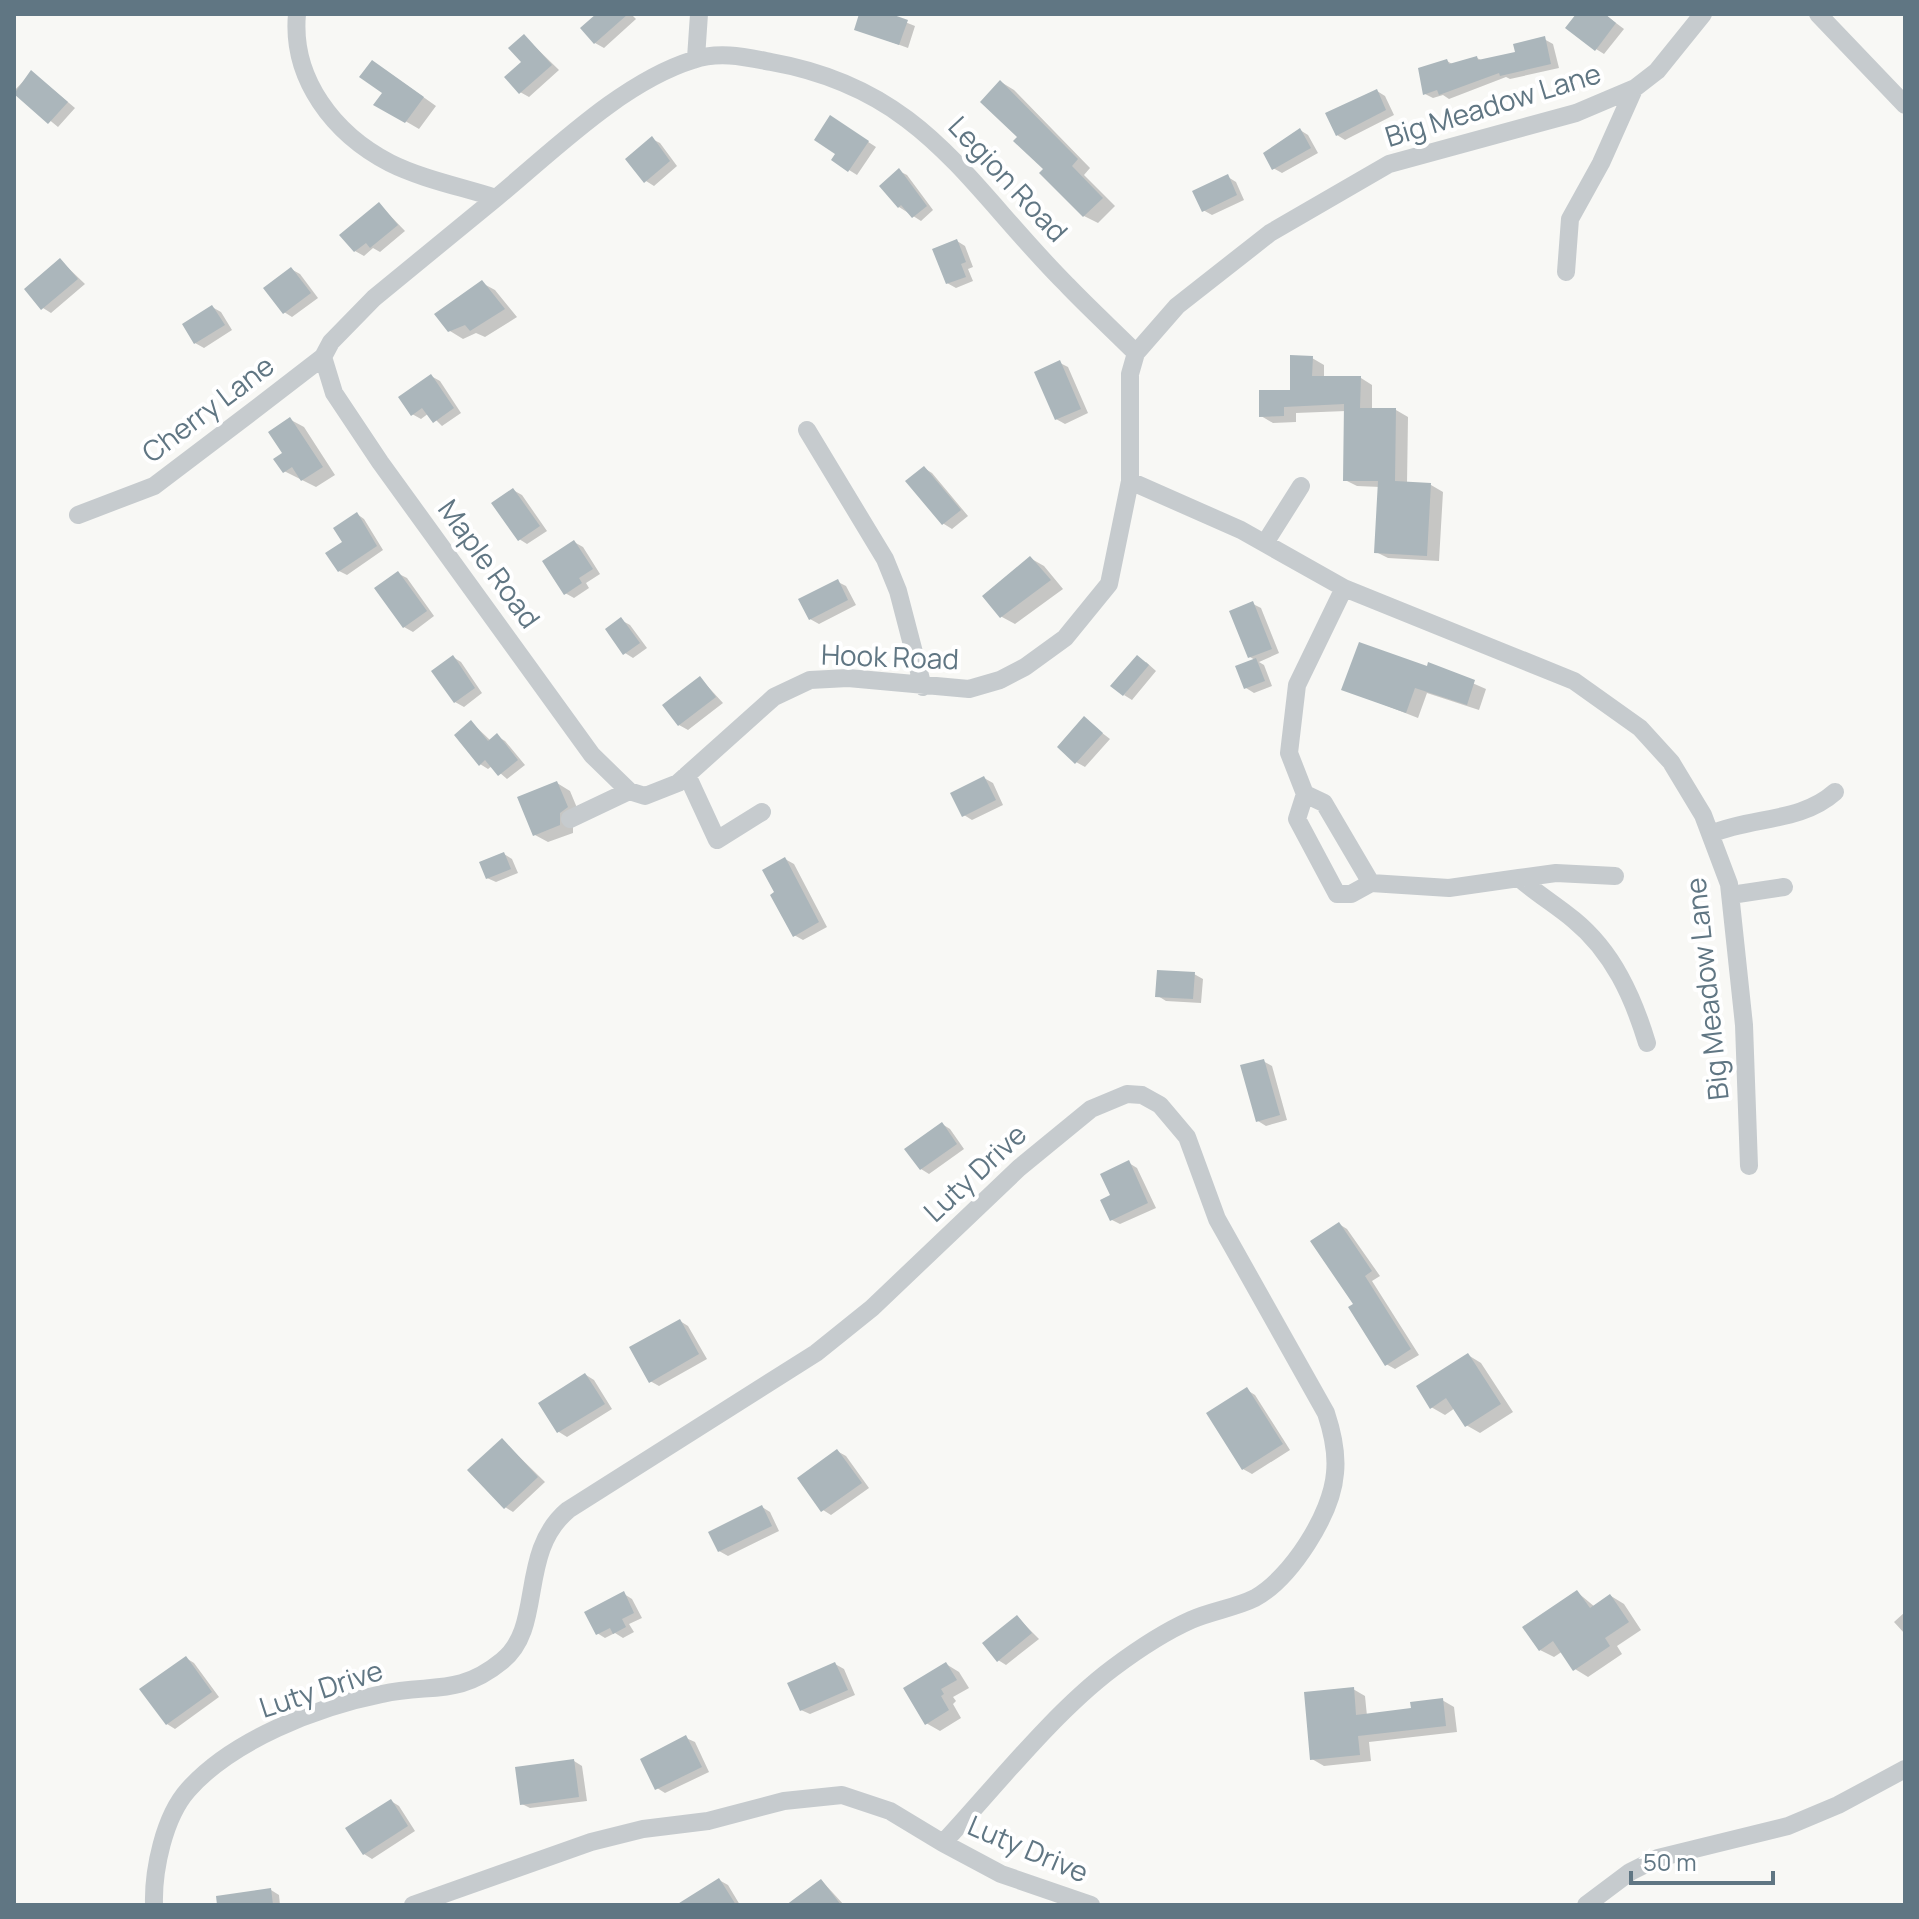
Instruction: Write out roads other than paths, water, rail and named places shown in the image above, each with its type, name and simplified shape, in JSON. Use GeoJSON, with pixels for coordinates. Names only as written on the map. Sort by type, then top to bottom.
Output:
{"type":"FeatureCollection","features":[{"type":"Feature","properties":{"kind":"street"},"geometry":{"type":"LineString","coordinates":[[297,14],[297,49],[312,92],[355,141],[391,163],[496,198]]}},
{"type":"Feature","properties":{"kind":"street"},"geometry":{"type":"LineString","coordinates":[[696,58],[699,14]]}},
{"type":"Feature","properties":{"kind":"street","name":"Big Meadow Lane"},"geometry":{"type":"LineString","coordinates":[[1136,353],[1177,306],[1237,255],[1357,181],[1389,164],[1576,113],[1634,89],[1657,71],[1703,14]]}},
{"type":"Feature","properties":{"kind":"street"},"geometry":{"type":"LineString","coordinates":[[1818,14],[1905,105]]}},
{"type":"Feature","properties":{"kind":"street","name":"Legion Road"},"geometry":{"type":"LineString","coordinates":[[323,357],[331,342],[374,298],[592,119],[661,72],[696,58],[732,55],[797,67],[849,84],[886,103],[924,129],[958,161],[1067,285],[1136,353]]}},
{"type":"Feature","properties":{"kind":"street"},"geometry":{"type":"LineString","coordinates":[[1566,272],[1570,219],[1601,163],[1634,89]]}},
{"type":"Feature","properties":{"kind":"street"},"geometry":{"type":"LineString","coordinates":[[1130,481],[1130,374],[1136,353]]}},
{"type":"Feature","properties":{"kind":"street","name":"Cherry Lane"},"geometry":{"type":"LineString","coordinates":[[78,515],[154,486],[323,357]]}},
{"type":"Feature","properties":{"kind":"street","name":"Maple Road"},"geometry":{"type":"LineString","coordinates":[[323,357],[334,393],[380,462],[592,755],[629,791]]}},
{"type":"Feature","properties":{"kind":"street"},"geometry":{"type":"LineString","coordinates":[[807,430],[885,559],[898,591],[923,687]]}},
{"type":"Feature","properties":{"kind":"street","name":"Big Meadow Lane"},"geometry":{"type":"LineString","coordinates":[[1130,481],[1265,543],[1344,588],[1574,681],[1640,728],[1671,762],[1711,834],[1731,895],[1744,1025],[1749,1166]]}},
{"type":"Feature","properties":{"kind":"street","name":"Hook Road"},"geometry":{"type":"LineString","coordinates":[[570,819],[629,791],[645,796],[661,793],[687,775],[774,697],[810,680],[848,678],[969,689],[1000,680],[1065,638],[1109,584],[1130,481]]}},
{"type":"Feature","properties":{"kind":"street"},"geometry":{"type":"LineString","coordinates":[[1265,543],[1301,486]]}},
{"type":"Feature","properties":{"kind":"street"},"geometry":{"type":"LineString","coordinates":[[1344,588],[1297,685],[1289,753],[1305,794],[1297,819],[1337,894],[1351,894],[1371,883],[1449,888],[1556,873],[1615,876]]}},
{"type":"Feature","properties":{"kind":"street"},"geometry":{"type":"LineString","coordinates":[[687,775],[717,840],[762,812]]}},
{"type":"Feature","properties":{"kind":"street"},"geometry":{"type":"LineString","coordinates":[[1711,834],[1749,821],[1802,814],[1835,792]]}},
{"type":"Feature","properties":{"kind":"street"},"geometry":{"type":"LineString","coordinates":[[1305,794],[1324,803],[1371,883]]}},
{"type":"Feature","properties":{"kind":"street"},"geometry":{"type":"LineString","coordinates":[[1519,878],[1575,920],[1598,943],[1631,996],[1647,1043]]}},
{"type":"Feature","properties":{"kind":"street"},"geometry":{"type":"LineString","coordinates":[[1731,895],[1784,887]]}},
{"type":"Feature","properties":{"kind":"street","name":"Luty Drive"},"geometry":{"type":"LineString","coordinates":[[154,1905],[153,1888],[171,1815],[188,1790],[207,1774],[271,1730],[383,1693],[440,1690],[477,1679],[506,1659],[519,1640],[532,1580],[551,1524],[615,1479],[816,1353],[872,1308],[1019,1168],[1091,1109],[1127,1094],[1142,1095],[1160,1105],[1187,1137],[1217,1219],[1326,1413],[1335,1472],[1330,1501],[1308,1543],[1273,1585],[1253,1599],[1192,1619],[1113,1668],[1084,1692],[943,1843]]}},
{"type":"Feature","properties":{"kind":"street"},"geometry":{"type":"LineString","coordinates":[[1586,1905],[1630,1872],[1658,1858],[1788,1826],[1838,1805],[1905,1769]]}},
{"type":"Feature","properties":{"kind":"street","name":"Luty Drive"},"geometry":{"type":"LineString","coordinates":[[413,1905],[591,1842],[643,1829],[708,1821],[784,1801],[842,1795],[890,1811],[1001,1874],[1091,1905]]}}]}
